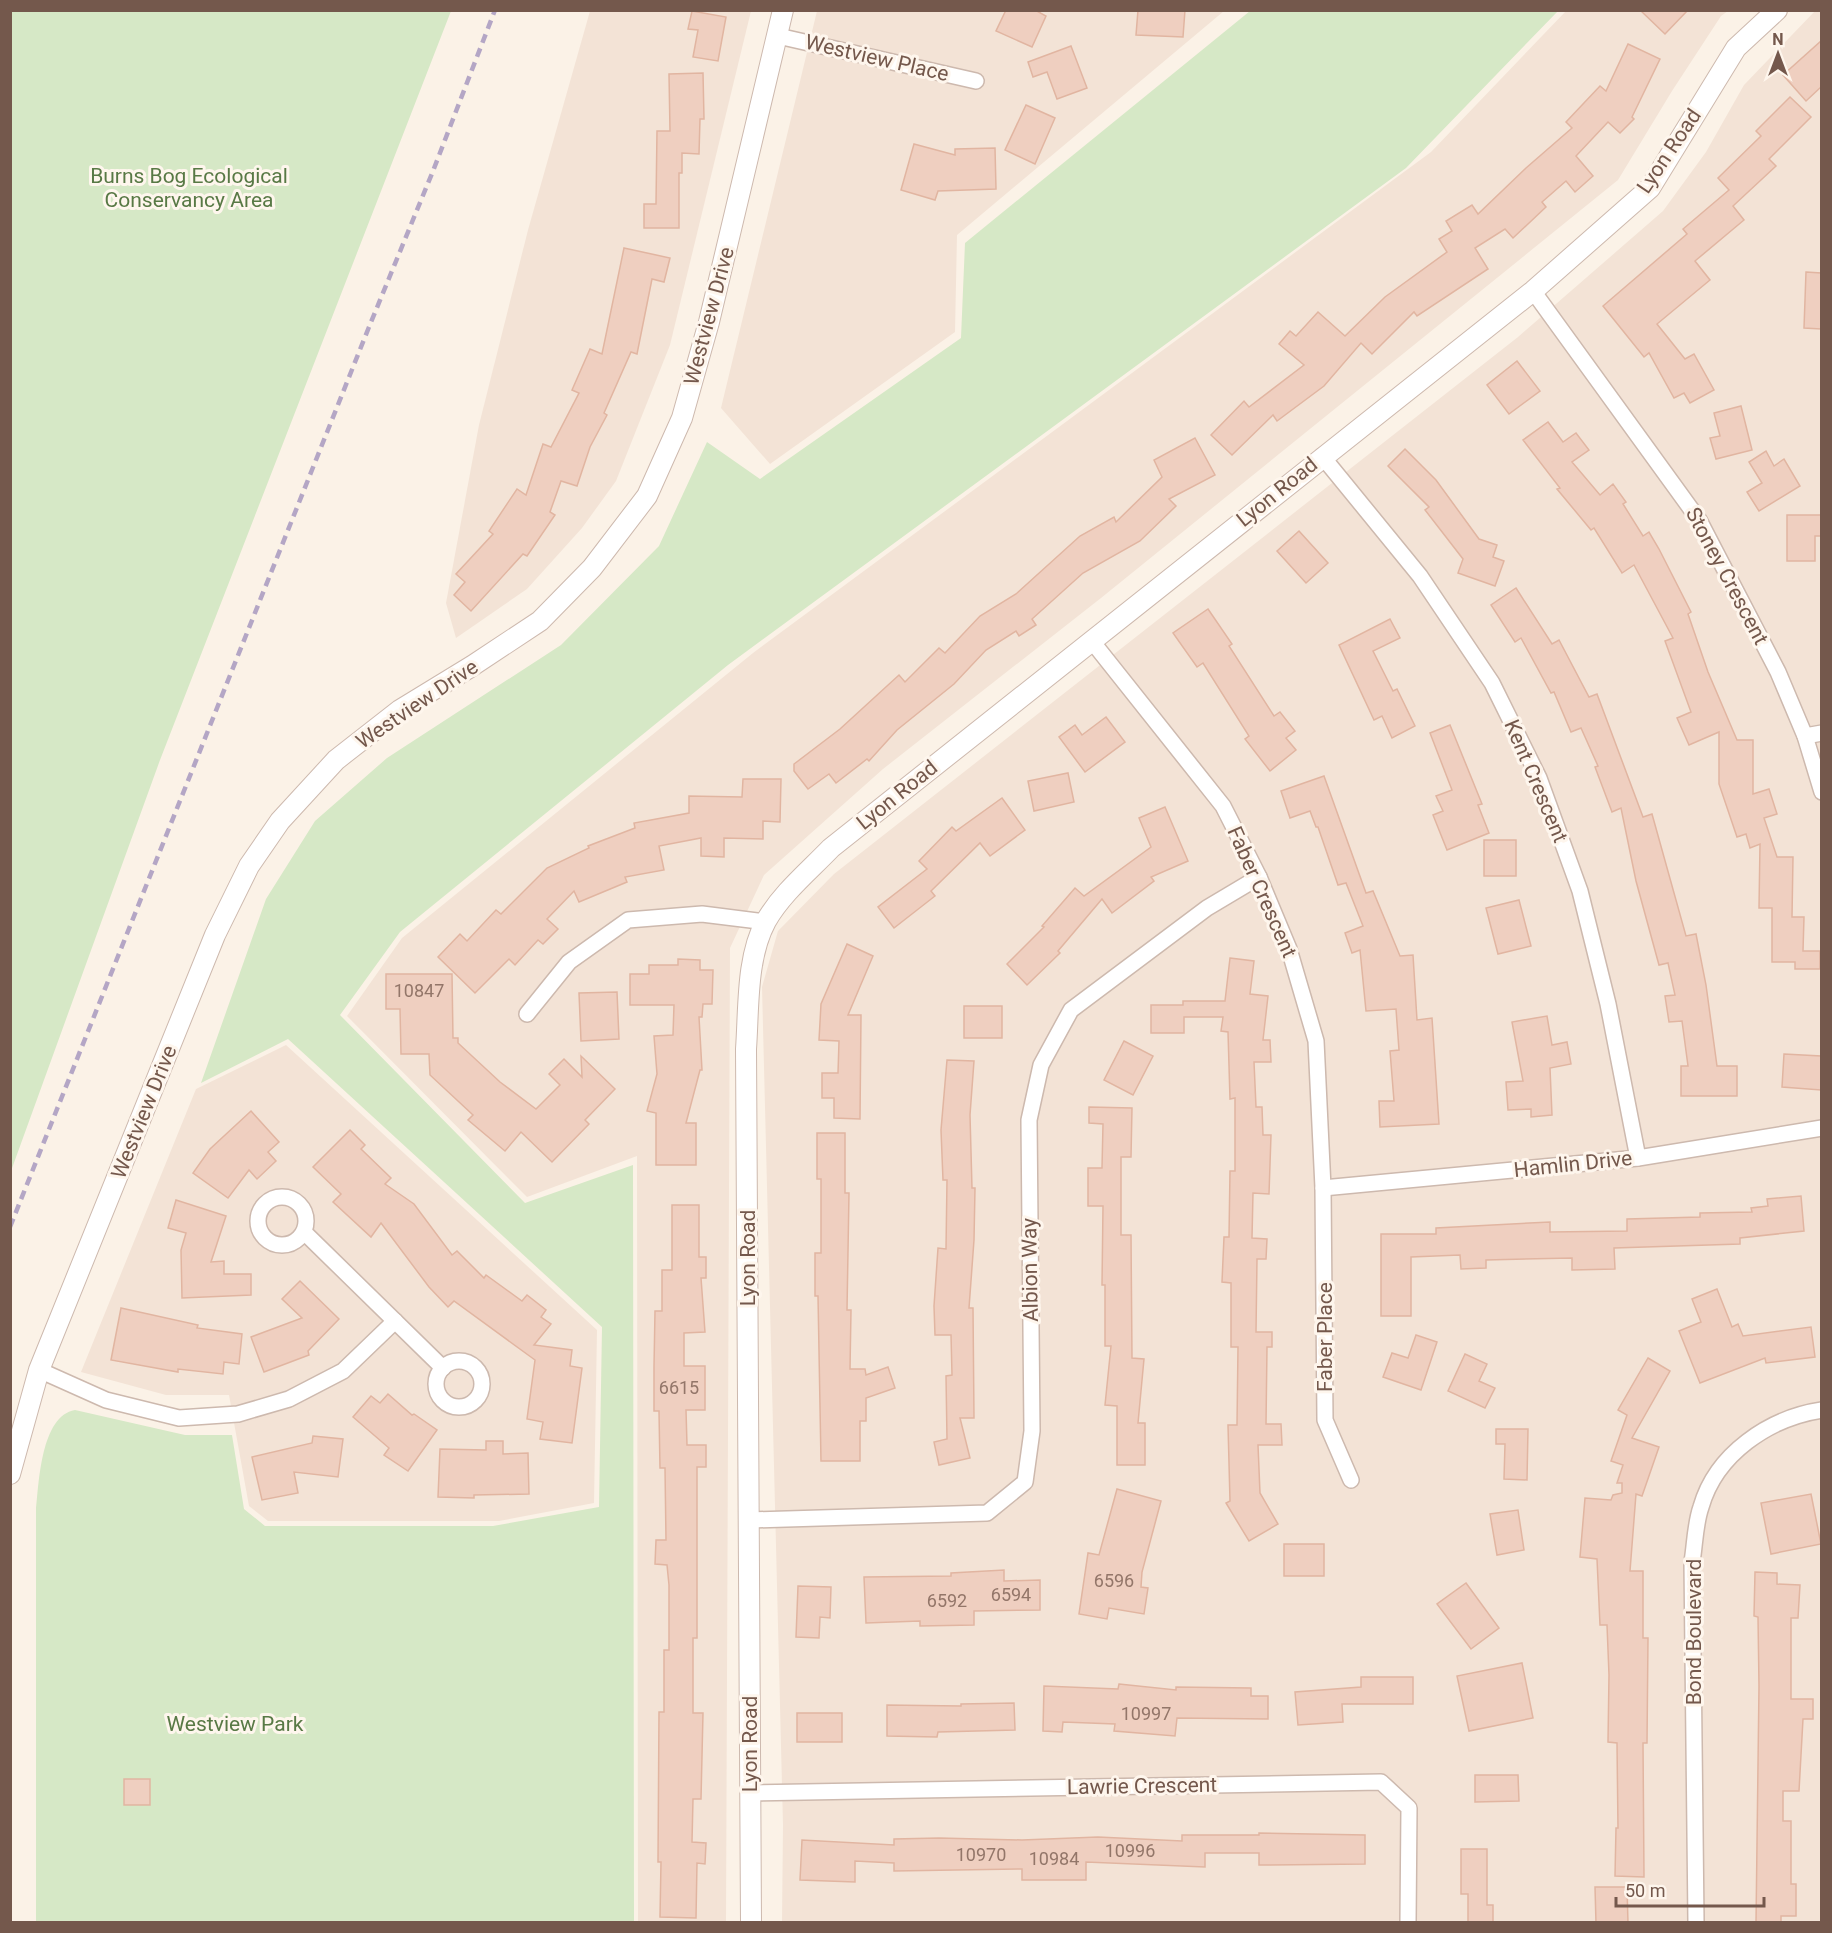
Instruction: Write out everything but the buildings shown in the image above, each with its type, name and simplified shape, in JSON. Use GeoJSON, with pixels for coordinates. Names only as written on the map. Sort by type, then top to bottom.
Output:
{"type":"FeatureCollection","features":[{"type":"Feature","properties":{"kind":"street","name":"Westview Drive"},"geometry":{"type":"LineString","coordinates":[[10,1474],[39,1370],[215,935],[249,866],[273,830],[336,760],[400,710],[540,621],[592,568],[647,496],[685,407],[712,311],[783,10]]}},
{"type":"Feature","properties":{"kind":"street","name":"Lyon Road"},"geometry":{"type":"LineString","coordinates":[[751,1923],[746,1049],[752,962],[766,922],[782,899],[831,848],[1322,456],[1533,291],[1650,188],[1736,48],[1777,10]]}},
{"type":"Feature","properties":{"kind":"street","name":"Westview Place"},"geometry":{"type":"LineString","coordinates":[[778,36],[976,81]]}},
{"type":"Feature","properties":{"kind":"street","name":"Stoney Crescent"},"geometry":{"type":"LineString","coordinates":[[1533,291],[1699,520],[1778,672],[1805,736],[1821,792]]}},
{"type":"Feature","properties":{"kind":"street","name":"Kent Crescent"},"geometry":{"type":"LineString","coordinates":[[1322,456],[1420,576],[1492,683],[1539,778],[1581,891],[1608,1004],[1638,1158]]}},
{"type":"Feature","properties":{"kind":"street","name":"Faber Crescent"},"geometry":{"type":"LineString","coordinates":[[1091,640],[1223,806],[1259,877],[1289,949],[1316,1041],[1323,1188]]}},
{"type":"Feature","properties":{"kind":"street"},"geometry":{"type":"LineString","coordinates":[[1805,736],[1821,733]]}},
{"type":"Feature","properties":{"kind":"street","name":"Albion Way"},"geometry":{"type":"LineString","coordinates":[[750,1520],[987,1513],[1025,1482],[1032,1431],[1029,1120],[1041,1065],[1071,1010],[1207,908],[1259,877]]}},
{"type":"Feature","properties":{"kind":"street"},"geometry":{"type":"LineString","coordinates":[[527,1014],[569,962],[628,920],[702,914],[766,922]]}},
{"type":"Feature","properties":{"kind":"street","name":"Hamlin Drive"},"geometry":{"type":"LineString","coordinates":[[1323,1188],[1638,1158],[1821,1128]]}},
{"type":"Feature","properties":{"kind":"street","name":"Faber Place"},"geometry":{"type":"LineString","coordinates":[[1323,1188],[1325,1420],[1351,1480]]}},
{"type":"Feature","properties":{"kind":"street"},"geometry":{"type":"LineString","coordinates":[[304,1233],[443,1368]]}},
{"type":"Feature","properties":{"kind":"street"},"geometry":{"type":"LineString","coordinates":[[39,1370],[106,1400],[179,1418],[238,1414],[289,1399],[343,1371],[395,1321]]}},
{"type":"Feature","properties":{"kind":"street","name":"Bond Boulevard"},"geometry":{"type":"LineString","coordinates":[[1696,1923],[1692,1562],[1701,1506],[1717,1470],[1748,1439],[1801,1413],[1821,1410]]}},
{"type":"Feature","properties":{"kind":"street","name":"Lawrie Crescent"},"geometry":{"type":"LineString","coordinates":[[749,1793],[1381,1782],[1409,1808],[1408,1923]]}},
{"type":"Feature","properties":{"kind":"shaded area"},"geometry":{"type":"Polygon","coordinates":[[[590,11],[751,11],[670,345],[616,481],[582,528],[527,589],[456,638],[446,603],[479,425],[528,230],[590,11]]]}},
{"type":"Feature","properties":{"kind":"shaded area"},"geometry":{"type":"Polygon","coordinates":[[[817,11],[1224,11],[957,235],[955,332],[770,464],[721,408],[817,11]]]}},
{"type":"Feature","properties":{"kind":"shaded area"},"geometry":{"type":"Polygon","coordinates":[[[1566,11],[1728,11],[1721,16],[1672,91],[1618,180],[1101,598],[883,769],[764,875],[730,948],[726,1922],[638,1922],[637,1156],[527,1197],[347,1016],[402,938],[753,653],[1431,152],[1566,11]]]}},
{"type":"Feature","properties":{"kind":"shaded area"},"geometry":{"type":"Polygon","coordinates":[[[1815,11],[1821,11],[1821,1922],[782,1922],[783,1825],[762,987],[778,931],[834,874],[1518,337],[1663,211],[1706,152],[1744,85],[1815,11]]]}},
{"type":"Feature","properties":{"kind":"shaded area"},"geometry":{"type":"Polygon","coordinates":[[[286,1045],[597,1330],[594,1503],[499,1521],[268,1521],[249,1506],[229,1395],[166,1395],[81,1372],[196,1089],[286,1045]]]}},
{"type":"Feature","properties":{"kind":"green space","name":"Burns Bog Ecological Conservancy Area"},"geometry":{"type":"Polygon","coordinates":[[[11,10],[451,11],[160,760],[11,1171],[11,10]]]}},
{"type":"Feature","properties":{"kind":"green space","name":"Westview Park"},"geometry":{"type":"Polygon","coordinates":[[[1250,11],[1558,11],[1406,168],[728,665],[400,932],[340,1015],[525,1203],[633,1165],[634,1922],[36,1922],[36,1510],[44,1452],[55,1424],[64,1415],[75,1410],[185,1435],[232,1435],[244,1509],[265,1526],[493,1526],[599,1507],[602,1327],[288,1039],[201,1083],[266,899],[315,821],[387,758],[561,645],[659,546],[707,442],[760,479],[961,338],[965,243],[1250,11]]]}},
{"type":"Feature","properties":{"kind":"railway"},"geometry":{"type":"LineString","coordinates":[[10,1227],[433,171],[495,10]]}}]}
